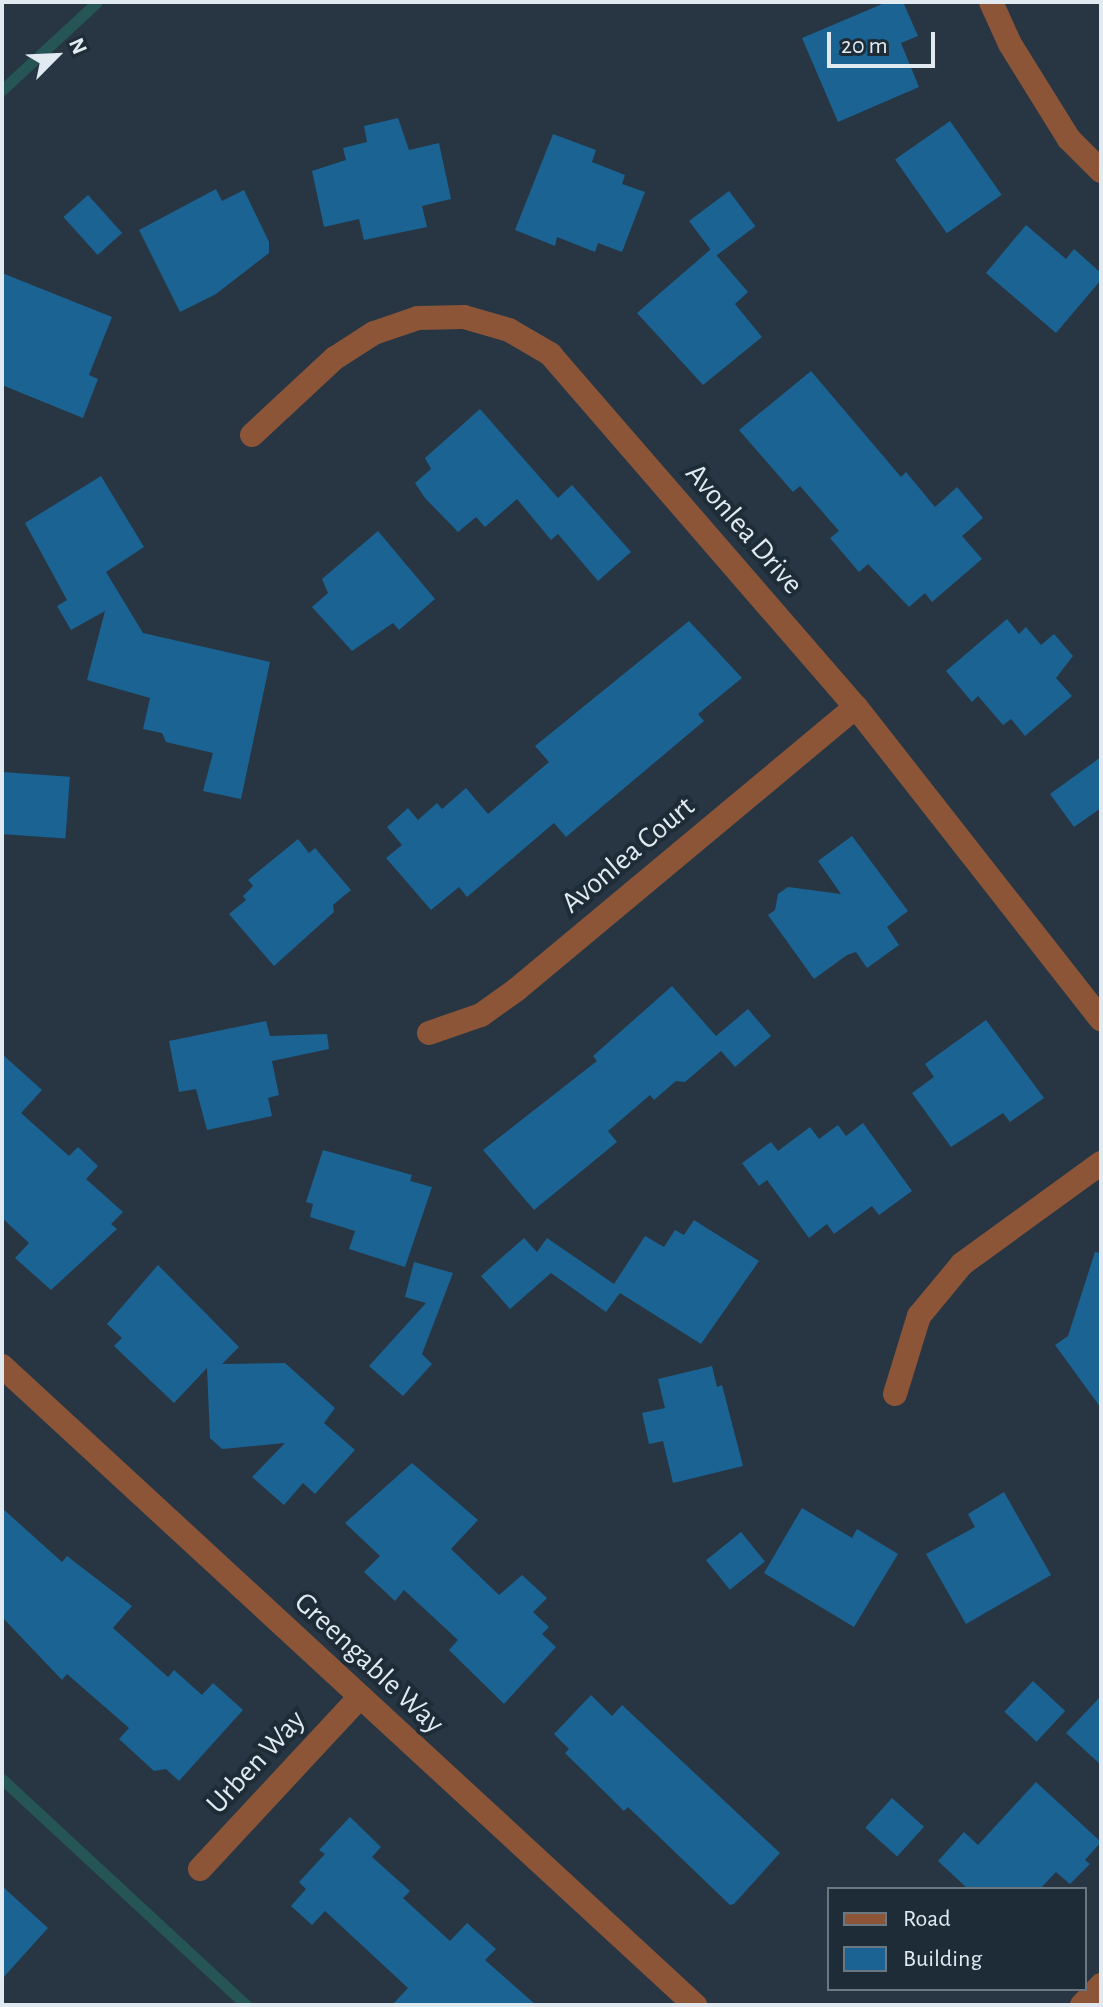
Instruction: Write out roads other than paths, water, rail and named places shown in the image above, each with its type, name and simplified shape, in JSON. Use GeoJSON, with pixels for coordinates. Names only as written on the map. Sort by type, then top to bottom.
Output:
{"type":"FeatureCollection","features":[{"type":"Feature","properties":{"kind":"street"},"geometry":{"type":"LineString","coordinates":[[991,2],[1010,44],[1069,139],[1101,171]]}},
{"type":"Feature","properties":{"kind":"street","name":"Avonlea Drive"},"geometry":{"type":"LineString","coordinates":[[252,435],[335,358],[374,333],[418,318],[464,317],[509,330],[550,354],[856,707],[1101,1020]]}},
{"type":"Feature","properties":{"kind":"street","name":"Avonlea Court"},"geometry":{"type":"LineString","coordinates":[[429,1033],[481,1015],[516,990],[856,707]]}},
{"type":"Feature","properties":{"kind":"street"},"geometry":{"type":"LineString","coordinates":[[895,1394],[919,1316],[962,1264],[1101,1163]]}},
{"type":"Feature","properties":{"kind":"street","name":"Greengable Way"},"geometry":{"type":"LineString","coordinates":[[2,1366],[695,2005]]}},
{"type":"Feature","properties":{"kind":"street","name":"Urben Way"},"geometry":{"type":"LineString","coordinates":[[200,1869],[359,1698]]}},
{"type":"Feature","properties":{"kind":"street"},"geometry":{"type":"LineString","coordinates":[[1082,2005],[1101,1985]]}},
{"type":"Feature","properties":{"kind":"waterway"},"geometry":{"type":"LineString","coordinates":[[2,90],[97,2]]}},
{"type":"Feature","properties":{"kind":"waterway"},"geometry":{"type":"LineString","coordinates":[[2,1779],[246,2005]]}}]}
